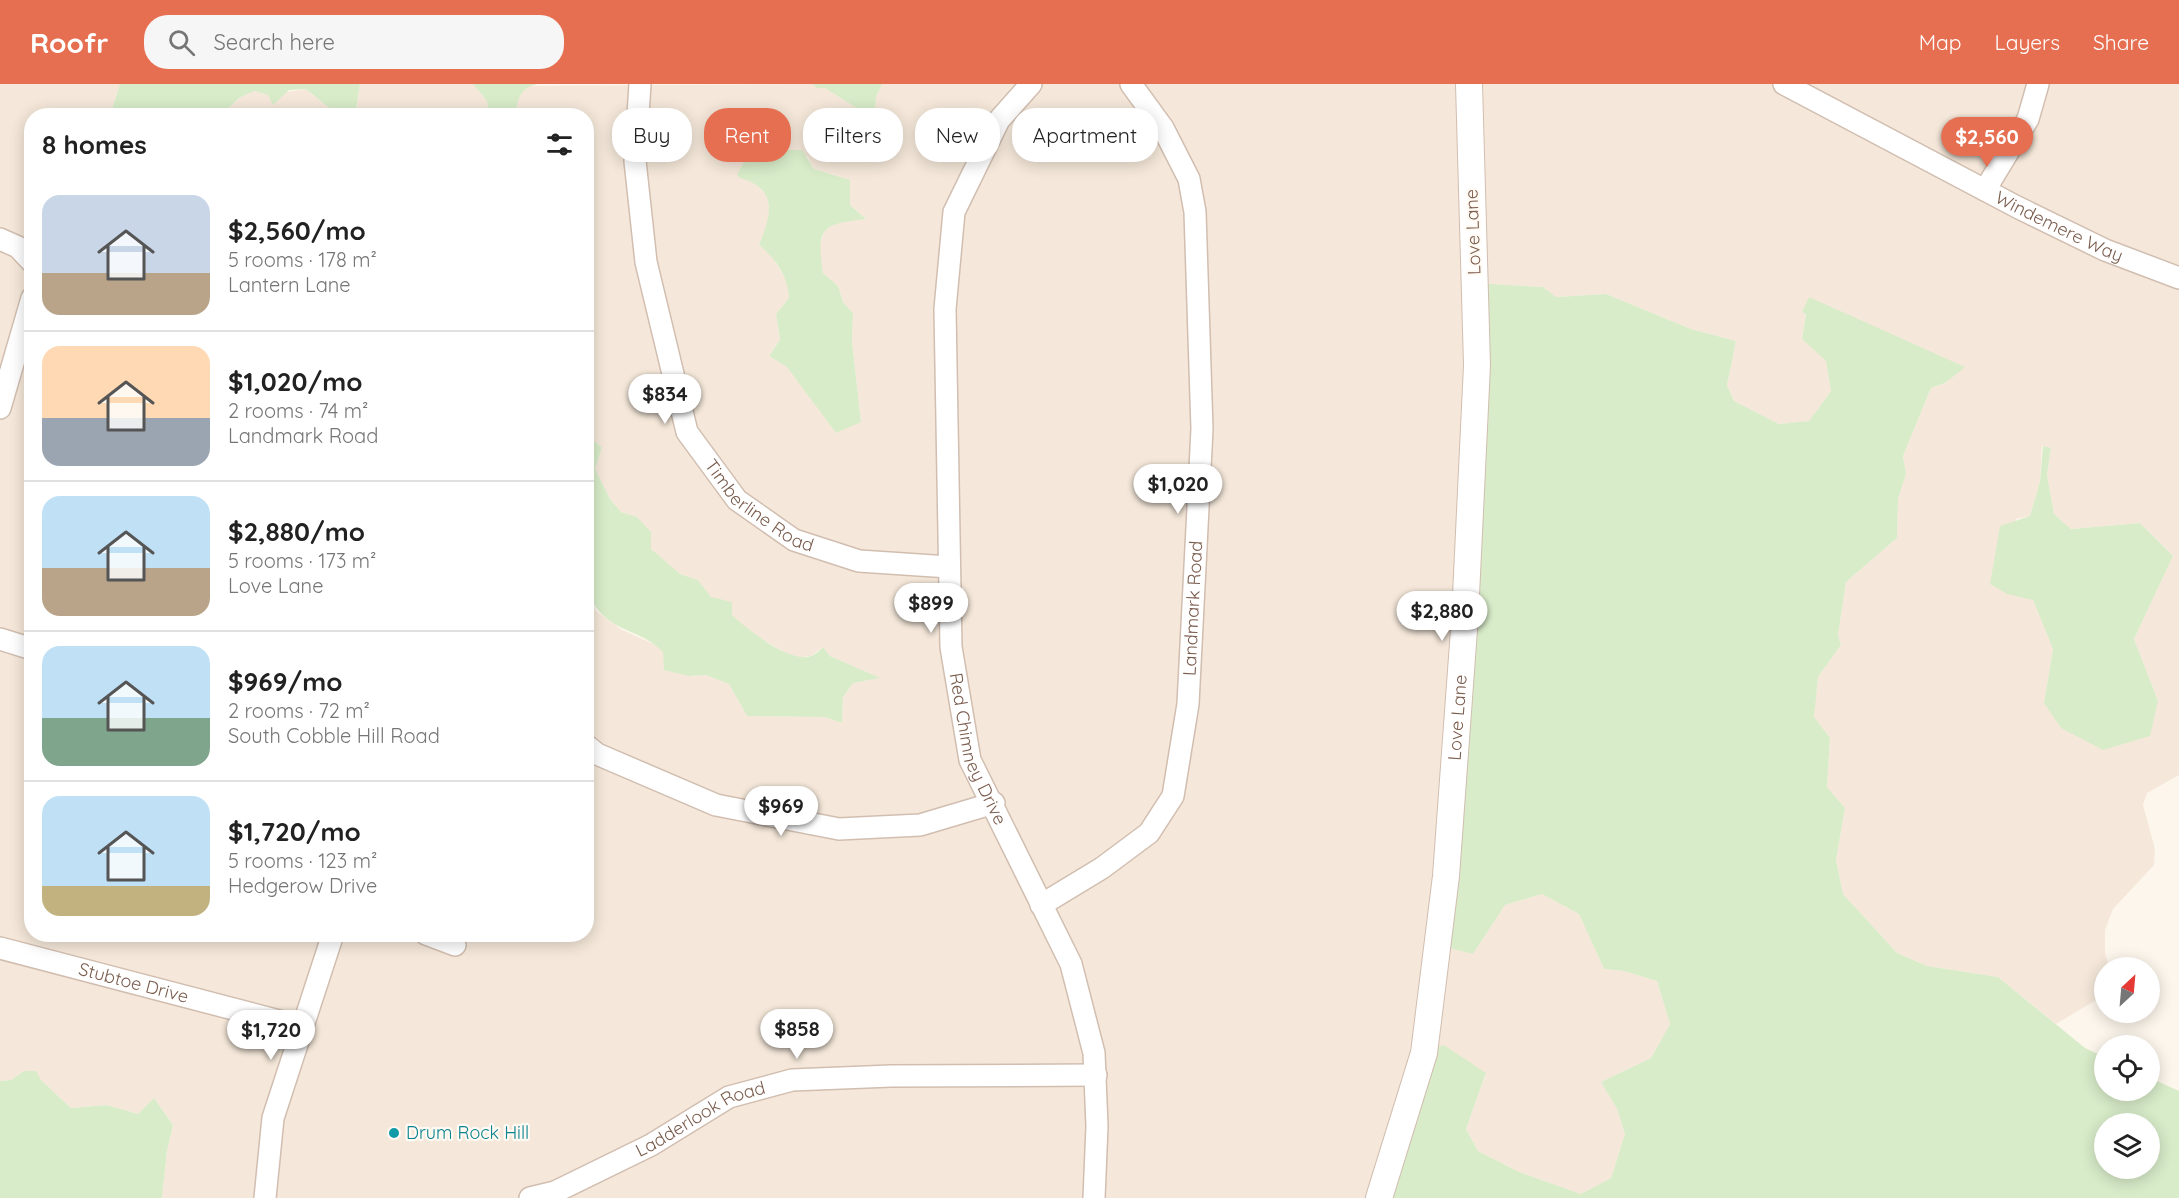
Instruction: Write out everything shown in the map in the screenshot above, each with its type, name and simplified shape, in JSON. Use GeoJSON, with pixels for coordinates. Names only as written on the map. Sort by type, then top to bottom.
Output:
{"type":"FeatureCollection","features":[{"type":"Feature","properties":{"kind":"street","name":"Timberline Road"},"geometry":{"type":"LineString","coordinates":[[640,84],[635,161],[646,262],[687,432],[737,500],[794,540],[859,561],[949,567]]}},
{"type":"Feature","properties":{"kind":"street","name":"Red Chimney Drive"},"geometry":{"type":"LineString","coordinates":[[1031,84],[999,120],[954,212],[945,309],[951,647],[970,760],[994,803],[1071,964],[1095,1053],[1094,1198]]}},
{"type":"Feature","properties":{"kind":"street","name":"Landmark Road"},"geometry":{"type":"LineString","coordinates":[[1041,905],[1102,868],[1149,833],[1173,796],[1188,704],[1202,429],[1195,212],[1189,179],[1163,128],[1131,84]]}},
{"type":"Feature","properties":{"kind":"street","name":"Love Lane"},"geometry":{"type":"LineString","coordinates":[[1379,1198],[1424,1053],[1446,876],[1466,616],[1477,365],[1469,84]]}},
{"type":"Feature","properties":{"kind":"street","name":"Windemere Way"},"geometry":{"type":"LineString","coordinates":[[1784,84],[1985,190],[2105,250],[2179,278]]}},
{"type":"Feature","properties":{"kind":"street"},"geometry":{"type":"LineString","coordinates":[[1985,190],[2028,119],[2038,84]]}},
{"type":"Feature","properties":{"kind":"street"},"geometry":{"type":"LineString","coordinates":[[0,239],[18,247],[24,253]]}},
{"type":"Feature","properties":{"kind":"street"},"geometry":{"type":"LineString","coordinates":[[0,408],[22,370]]}},
{"type":"Feature","properties":{"kind":"street"},"geometry":{"type":"LineString","coordinates":[[0,639],[24,646]]}},
{"type":"Feature","properties":{"kind":"street"},"geometry":{"type":"LineString","coordinates":[[594,752],[716,804],[839,829],[920,825],[994,803]]}},
{"type":"Feature","properties":{"kind":"street"},"geometry":{"type":"LineString","coordinates":[[265,1198],[273,1118],[330,942]]}},
{"type":"Feature","properties":{"kind":"street"},"geometry":{"type":"LineString","coordinates":[[447,942],[455,945]]}},
{"type":"Feature","properties":{"kind":"street","name":"Stubtoe Drive"},"geometry":{"type":"LineString","coordinates":[[0,948],[302,1027]]}},
{"type":"Feature","properties":{"kind":"street","name":"Ladderlook Road"},"geometry":{"type":"LineString","coordinates":[[530,1198],[555,1192],[651,1144],[729,1097],[792,1080],[891,1076],[1096,1076]]}},
{"type":"Feature","properties":{"kind":"shaded area"},"geometry":{"type":"Polygon","coordinates":[[[0,84],[120,84],[112,108],[24,108],[24,942],[594,942],[594,607],[596,611],[622,630],[656,645],[689,676],[706,675],[729,684],[747,716],[825,717],[842,723],[843,697],[853,683],[879,678],[830,656],[823,647],[811,656],[795,658],[749,632],[711,597],[698,580],[680,574],[665,563],[651,549],[637,517],[621,512],[610,499],[595,469],[602,447],[594,441],[594,108],[516,108],[519,94],[528,86],[813,84],[818,88],[825,88],[856,108],[803,108],[803,158],[755,182],[768,197],[770,219],[759,245],[772,256],[788,283],[789,298],[776,314],[780,340],[769,356],[787,366],[836,433],[861,421],[852,341],[853,313],[843,302],[838,286],[823,273],[819,249],[824,231],[833,223],[865,218],[850,205],[850,180],[814,169],[810,162],[903,162],[903,108],[875,108],[876,97],[882,84],[2179,84],[2179,775],[2147,793],[2143,805],[2155,849],[2154,865],[2113,909],[2105,930],[2106,957],[2094,957],[2094,1001],[2056,1024],[1998,977],[1927,966],[1897,953],[1843,894],[1836,860],[1845,808],[1827,787],[1830,738],[1813,717],[1818,677],[1841,645],[1838,635],[1846,582],[1897,538],[1898,499],[1906,474],[1903,456],[1931,388],[1946,383],[1809,297],[1803,313],[1806,313],[1802,338],[1826,361],[1831,391],[1809,421],[1779,424],[1734,401],[1727,385],[1736,341],[1691,329],[1606,294],[1556,297],[1543,287],[1475,283],[1473,954],[1505,905],[1542,894],[1579,914],[1604,969],[1624,971],[1657,981],[1670,1024],[1651,1058],[1601,1082],[1617,1109],[1625,1134],[1611,1178],[1581,1194],[1519,1172],[1478,1151],[1466,1129],[1486,1074],[1378,1198],[162,1198],[167,1151],[173,1125],[154,1098],[138,1114],[107,1105],[71,1108],[41,1080],[24,1071],[11,1080],[0,1081],[0,84]],[[2042,446],[2040,481],[2030,516],[2016,519],[2016,594],[2033,600],[2053,649],[2044,703],[2158,701],[2134,639],[2173,556],[2140,523],[2071,529],[2054,514],[2047,475],[2051,448],[2042,446]]]}},
{"type":"Feature","properties":{"kind":"shaded area"},"geometry":{"type":"Polygon","coordinates":[[[360,84],[473,84],[487,101],[488,108],[356,108],[360,84]]]}},
{"type":"Feature","properties":{"kind":"shaded area"},"geometry":{"type":"Polygon","coordinates":[[[306,89],[329,108],[230,108],[239,98],[254,91],[268,95],[306,89]]]}},
{"type":"Feature","properties":{"kind":"green space"},"geometry":{"type":"Polygon","coordinates":[[[120,84],[360,84],[356,108],[329,108],[306,89],[289,90],[273,105],[268,95],[254,91],[239,98],[229,108],[112,108],[120,84]]]}},
{"type":"Feature","properties":{"kind":"green space"},"geometry":{"type":"Polygon","coordinates":[[[473,84],[538,84],[523,91],[517,108],[488,108],[487,101],[473,84]]]}},
{"type":"Feature","properties":{"kind":"green space"},"geometry":{"type":"Polygon","coordinates":[[[813,84],[882,84],[876,97],[875,108],[856,108],[825,88],[817,88],[813,84]]]}},
{"type":"Feature","properties":{"kind":"green space"},"geometry":{"type":"Polygon","coordinates":[[[791,150],[802,150],[803,162],[810,162],[814,169],[850,180],[850,205],[866,219],[840,223],[825,231],[822,237],[821,258],[823,273],[838,286],[843,302],[853,313],[852,341],[861,422],[836,433],[787,367],[769,356],[780,340],[776,314],[789,298],[788,290],[780,268],[759,245],[769,214],[766,196],[753,183],[737,175],[744,162],[791,162],[791,150]]]}},
{"type":"Feature","properties":{"kind":"green space"},"geometry":{"type":"Polygon","coordinates":[[[1475,283],[1543,287],[1556,297],[1606,294],[1691,329],[1736,341],[1727,385],[1734,401],[1779,424],[1809,421],[1831,391],[1826,361],[1802,339],[1806,314],[1802,312],[1809,297],[1965,367],[1945,383],[1931,388],[1903,456],[1906,474],[1898,499],[1897,538],[1846,582],[1838,635],[1841,645],[1818,677],[1814,717],[1830,738],[1827,787],[1845,808],[1836,860],[1843,894],[1897,953],[1927,966],[1998,977],[2085,1048],[2094,1052],[2094,1101],[2160,1101],[2160,1082],[2179,1091],[2179,1198],[1378,1198],[1424,1051],[1444,1045],[1486,1073],[1466,1129],[1478,1151],[1519,1172],[1581,1194],[1611,1178],[1625,1134],[1617,1109],[1601,1082],[1651,1058],[1670,1024],[1657,981],[1624,971],[1604,969],[1579,914],[1542,894],[1505,905],[1473,954],[1438,945],[1475,283]]]}},
{"type":"Feature","properties":{"kind":"green space"},"geometry":{"type":"Polygon","coordinates":[[[594,441],[602,447],[595,469],[610,499],[621,512],[637,517],[651,532],[651,549],[680,574],[698,580],[711,597],[732,602],[732,615],[769,644],[792,655],[802,657],[813,655],[823,647],[830,656],[880,678],[853,683],[843,697],[842,723],[825,717],[747,716],[729,684],[706,675],[689,676],[664,670],[663,652],[643,637],[613,623],[595,606],[594,441]]]}},
{"type":"Feature","properties":{"kind":"green space"},"geometry":{"type":"Polygon","coordinates":[[[2043,446],[2051,448],[2047,475],[2054,514],[2071,529],[2140,523],[2173,556],[2134,639],[2158,701],[2150,736],[2103,750],[2061,728],[2044,703],[2053,649],[2033,600],[2007,594],[1990,584],[2000,526],[2030,516],[2040,481],[2043,446]]]}},
{"type":"Feature","properties":{"kind":"green space"},"geometry":{"type":"Polygon","coordinates":[[[24,1071],[36,1071],[41,1080],[71,1108],[107,1105],[138,1114],[154,1098],[173,1125],[167,1151],[162,1198],[0,1198],[0,1081],[11,1080],[24,1071]]]}},
{"type":"Feature","properties":{"kind":"place","name":"Drum Rock Hill"},"geometry":{"type":"Point","coordinates":[394,1133]}}]}
